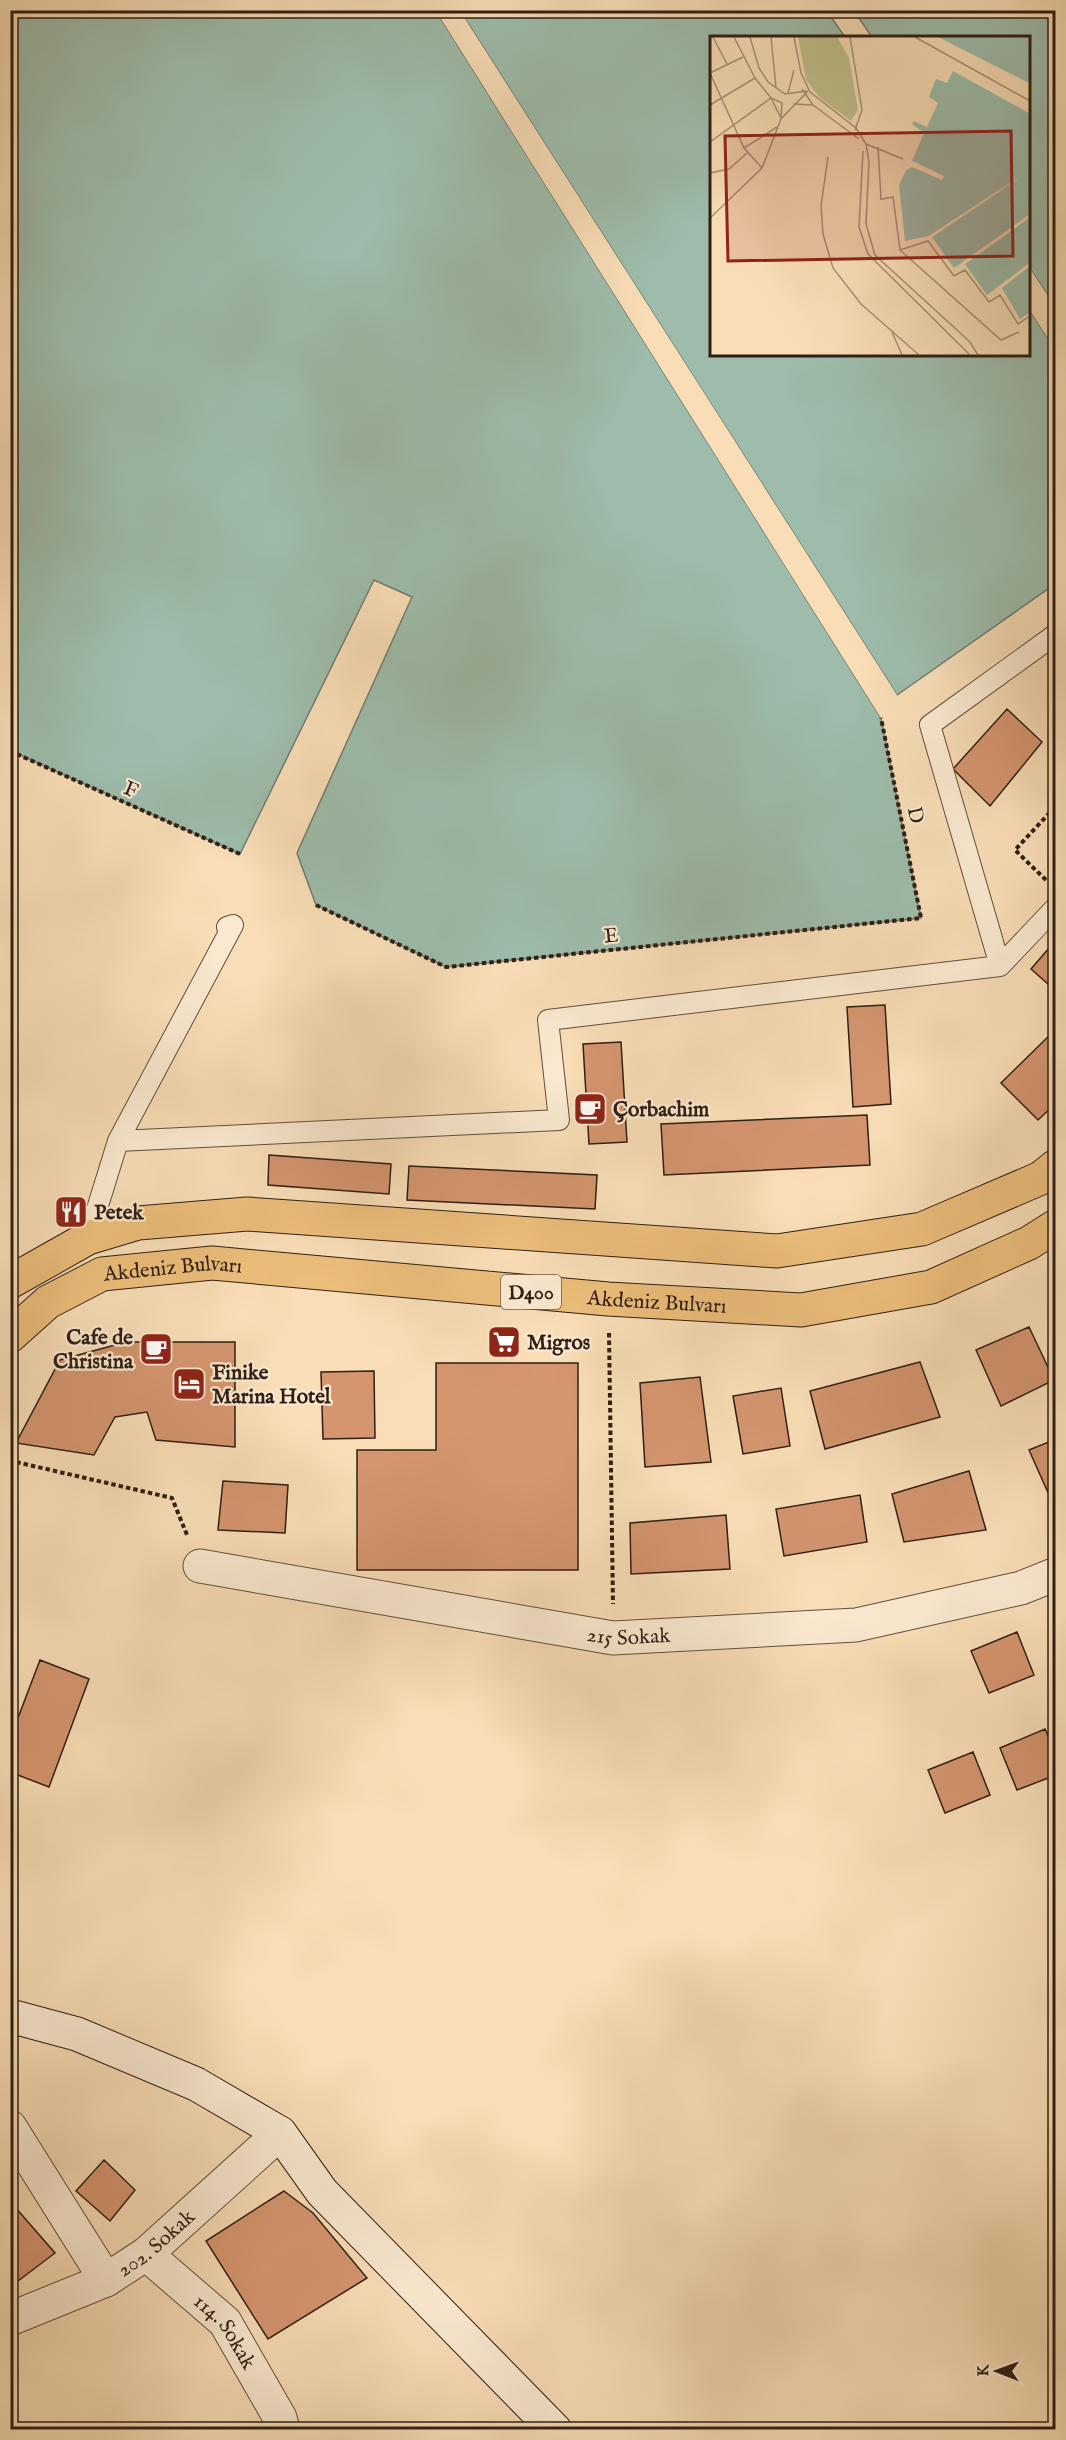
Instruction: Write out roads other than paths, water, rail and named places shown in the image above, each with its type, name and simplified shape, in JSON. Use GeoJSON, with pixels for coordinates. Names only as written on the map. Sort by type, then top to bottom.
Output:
{"type":"FeatureCollection","features":[{"type":"Feature","properties":{"kind":"highway","name":"Akdeniz Bulvarı"},"geometry":{"type":"LineString","coordinates":[[10,1282],[88,1238],[138,1223],[247,1214],[777,1251],[922,1229],[1041,1178],[1056,1166]]}},
{"type":"Feature","properties":{"kind":"highway","name":"Akdeniz Bulvarı"},"geometry":{"type":"LineString","coordinates":[[10,1336],[48,1302],[102,1274],[212,1263],[608,1299],[801,1310],[931,1287],[1029,1244],[1056,1226]]}},
{"type":"Feature","properties":{"kind":"street","name":"215 Sokak"},"geometry":{"type":"LineString","coordinates":[[200,1566],[613,1638],[856,1625],[1021,1588],[1056,1574]]}},
{"type":"Feature","properties":{"kind":"street"},"geometry":{"type":"LineString","coordinates":[[10,2016],[77,2034],[196,2084],[280,2133],[322,2192],[555,2430]]}},
{"type":"Feature","properties":{"kind":"street"},"geometry":{"type":"LineString","coordinates":[[10,2127],[106,2280]]}},
{"type":"Feature","properties":{"kind":"street","name":"202. Sokak"},"geometry":{"type":"LineString","coordinates":[[10,2319],[106,2280],[146,2254],[280,2133]]}},
{"type":"Feature","properties":{"kind":"street","name":"114. Sokak"},"geometry":{"type":"LineString","coordinates":[[146,2254],[225,2322],[280,2418],[283,2430]]}},
{"type":"Feature","properties":{"kind":"lane"},"geometry":{"type":"LineString","coordinates":[[1000,966],[930,725],[1056,634]]}},
{"type":"Feature","properties":{"kind":"lane"},"geometry":{"type":"LineString","coordinates":[[118,1141],[560,1120],[548,1020],[1000,966],[1056,907]]}},
{"type":"Feature","properties":{"kind":"lane"},"geometry":{"type":"LineString","coordinates":[[88,1238],[118,1141],[233,925],[227,927]]}},
{"type":"Feature","properties":{"kind":"place","name":"Çorbachim"},"geometry":{"type":"Point","coordinates":[590,1109]}},
{"type":"Feature","properties":{"kind":"place","name":"Petek"},"geometry":{"type":"Point","coordinates":[71,1212]}},
{"type":"Feature","properties":{"kind":"place","name":"Migros"},"geometry":{"type":"Point","coordinates":[504,1342]}},
{"type":"Feature","properties":{"kind":"place","name":"Cafe de Christina"},"geometry":{"type":"Point","coordinates":[156,1349]}},
{"type":"Feature","properties":{"kind":"place","name":"Finike Marina Hotel"},"geometry":{"type":"Point","coordinates":[189,1384]}}]}
